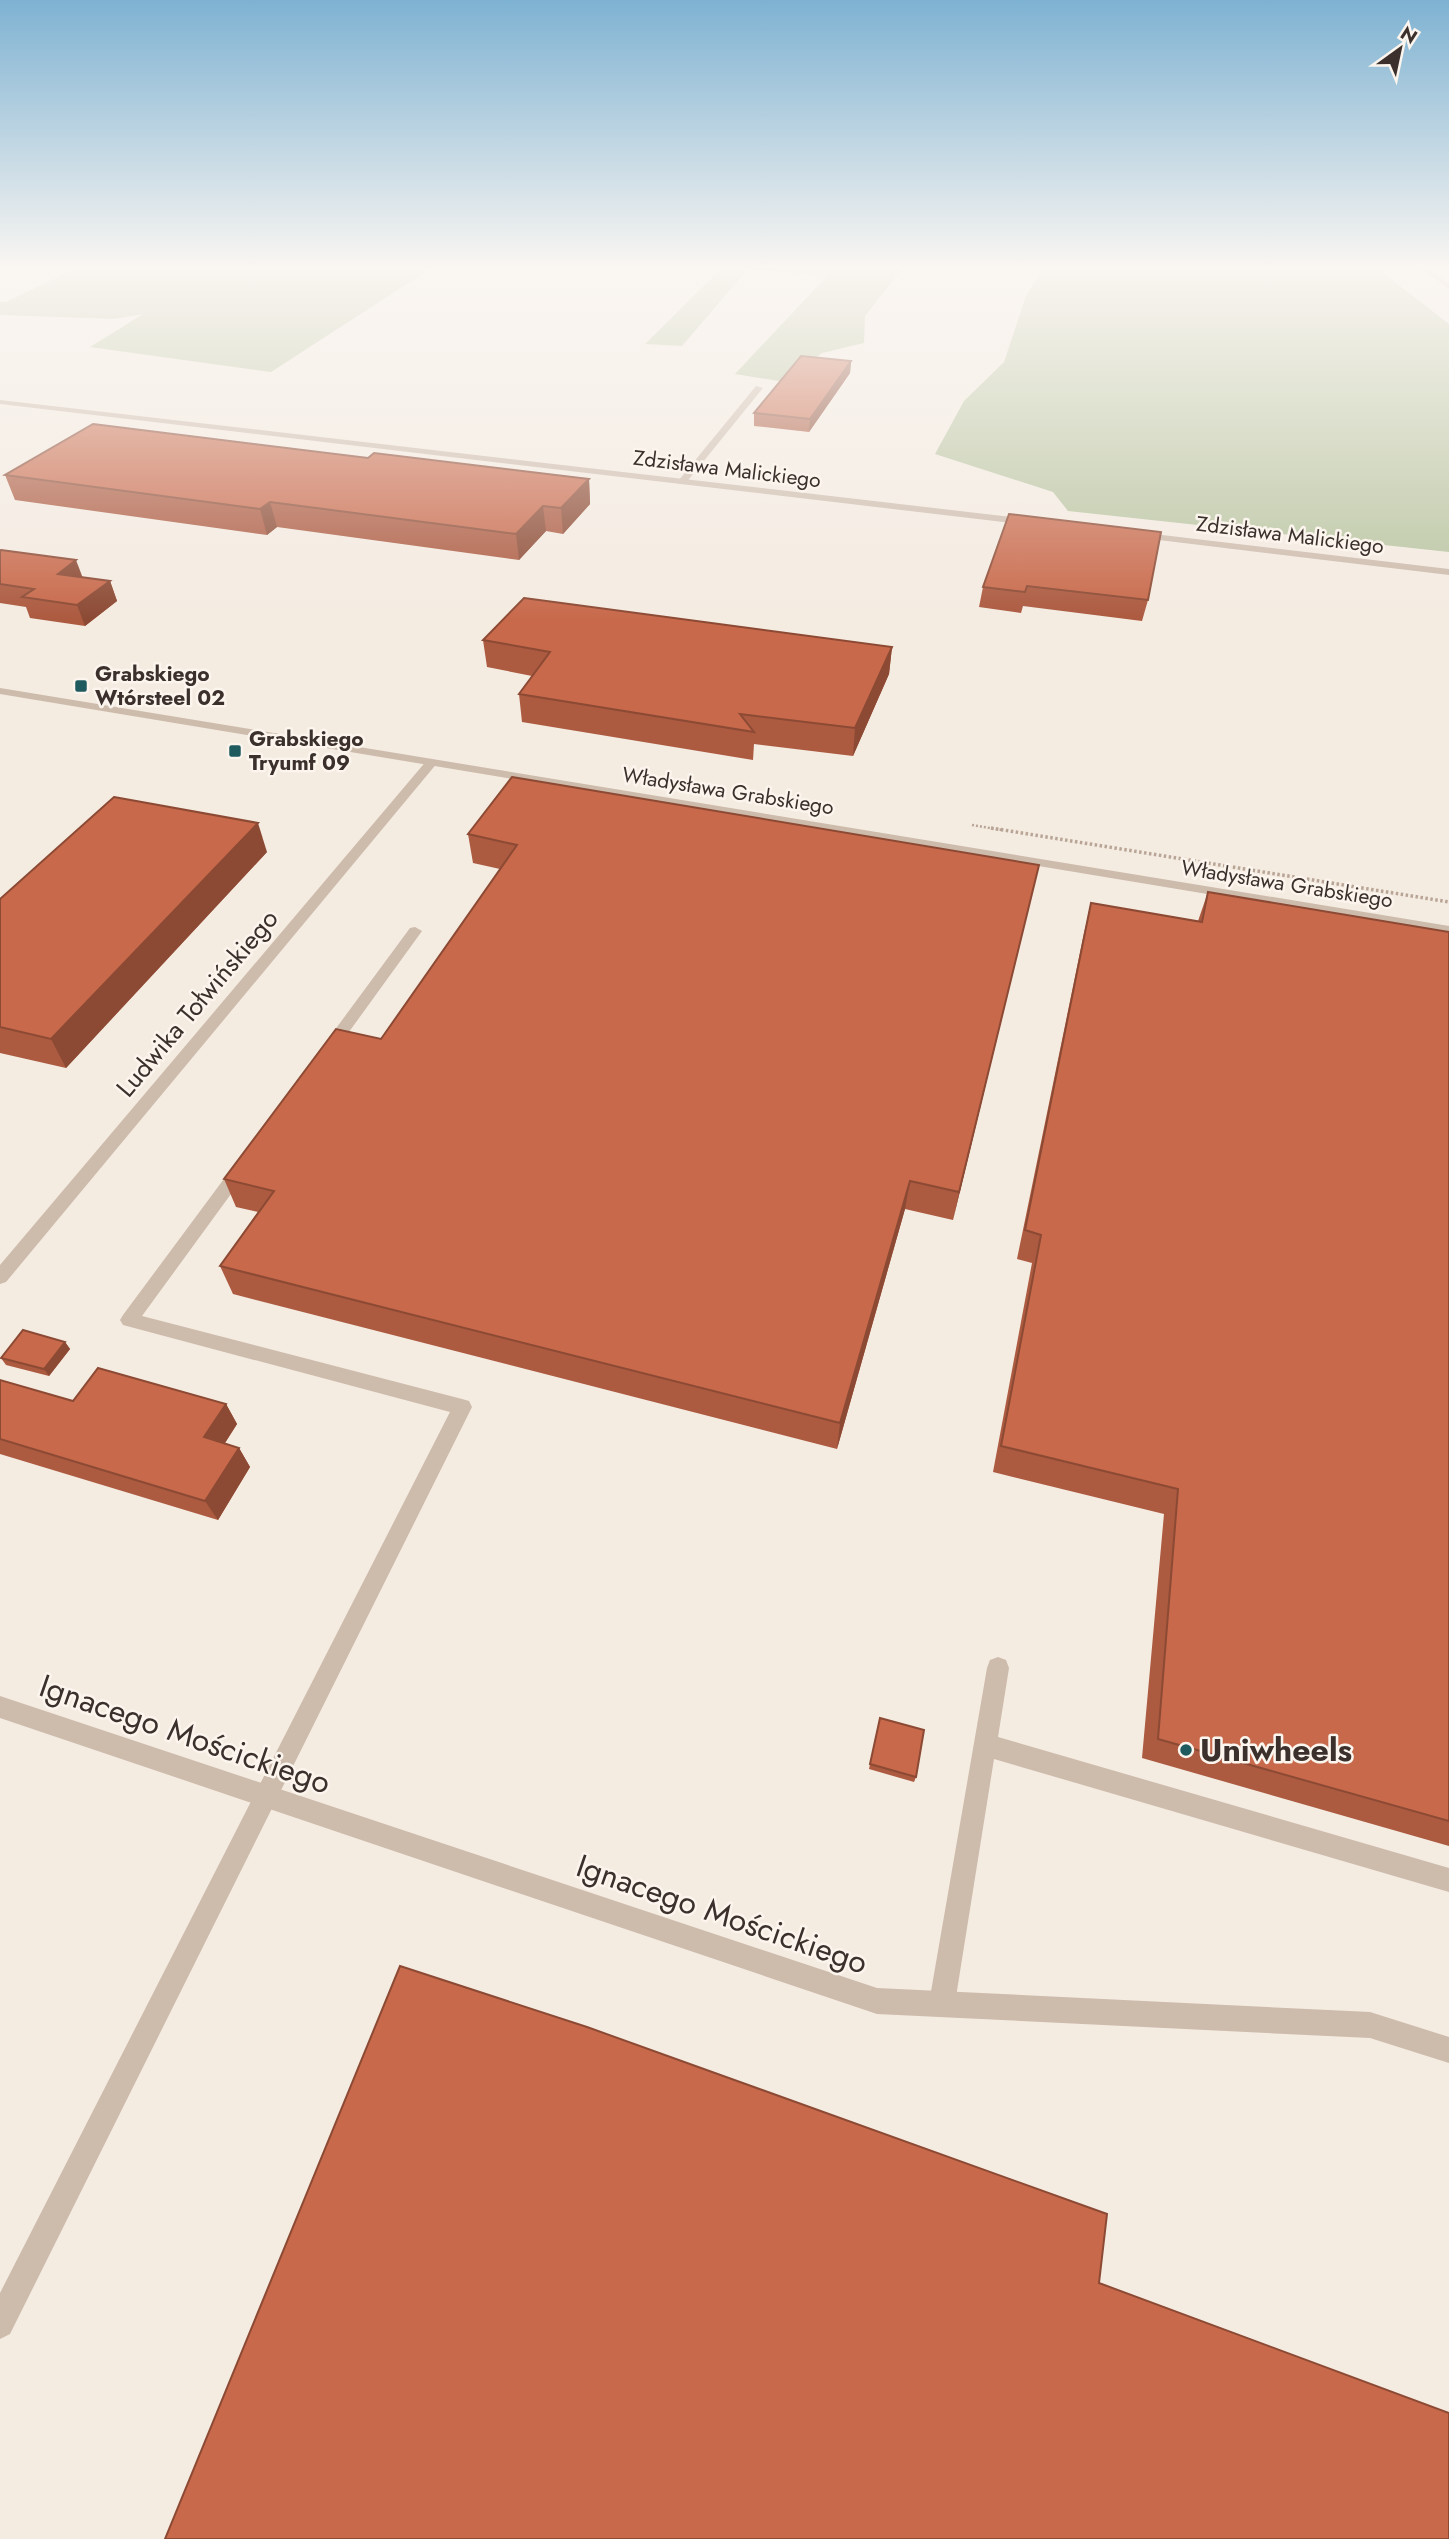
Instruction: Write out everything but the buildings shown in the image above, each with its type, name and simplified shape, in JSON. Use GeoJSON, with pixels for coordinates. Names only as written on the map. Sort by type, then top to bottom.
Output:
{"type":"FeatureCollection","features":[{"type":"Feature","properties":{"kind":"street"},"geometry":{"type":"LineString","coordinates":[[682,482],[759,388]]}},
{"type":"Feature","properties":{"kind":"street","name":"Zdzisława Malickiego"},"geometry":{"type":"LineString","coordinates":[[0,402],[1038,524]]}},
{"type":"Feature","properties":{"kind":"street","name":"Zdzisława Malickiego"},"geometry":{"type":"LineString","coordinates":[[1121,533],[1449,572]]}},
{"type":"Feature","properties":{"kind":"street","name":"Władysława Grabskiego"},"geometry":{"type":"LineString","coordinates":[[0,691],[1449,930]]}},
{"type":"Feature","properties":{"kind":"street","name":"Ludwika Tołwińskiego"},"geometry":{"type":"LineString","coordinates":[[0,1276],[432,762]]}},
{"type":"Feature","properties":{"kind":"street"},"geometry":{"type":"LineString","coordinates":[[317,1065],[415,931]]}},
{"type":"Feature","properties":{"kind":"street"},"geometry":{"type":"LineString","coordinates":[[0,2324],[462,1407],[129,1320],[252,1153]]}},
{"type":"Feature","properties":{"kind":"street"},"geometry":{"type":"LineString","coordinates":[[942,2003],[998,1668]]}},
{"type":"Feature","properties":{"kind":"street","name":"Ignacego Mościckiego"},"geometry":{"type":"LineString","coordinates":[[0,1707],[877,2001],[1370,2025],[1449,2050]]}},
{"type":"Feature","properties":{"kind":"street"},"geometry":{"type":"LineString","coordinates":[[985,1745],[1449,1880]]}},
{"type":"Feature","properties":{"kind":"green space"},"geometry":{"type":"Polygon","coordinates":[[[983,382],[1449,382],[1449,552],[1068,511],[1053,492],[935,454],[964,401],[983,382]]]}},
{"type":"Feature","properties":{"kind":"place","name":"Grabskiego Wtórsteel 02"},"geometry":{"type":"Point","coordinates":[81,686]}},
{"type":"Feature","properties":{"kind":"place","name":"Grabskiego Tryumf 09"},"geometry":{"type":"Point","coordinates":[235,751]}},
{"type":"Feature","properties":{"kind":"place","name":"Uniwheels"},"geometry":{"type":"Point","coordinates":[1186,1750]}}]}
